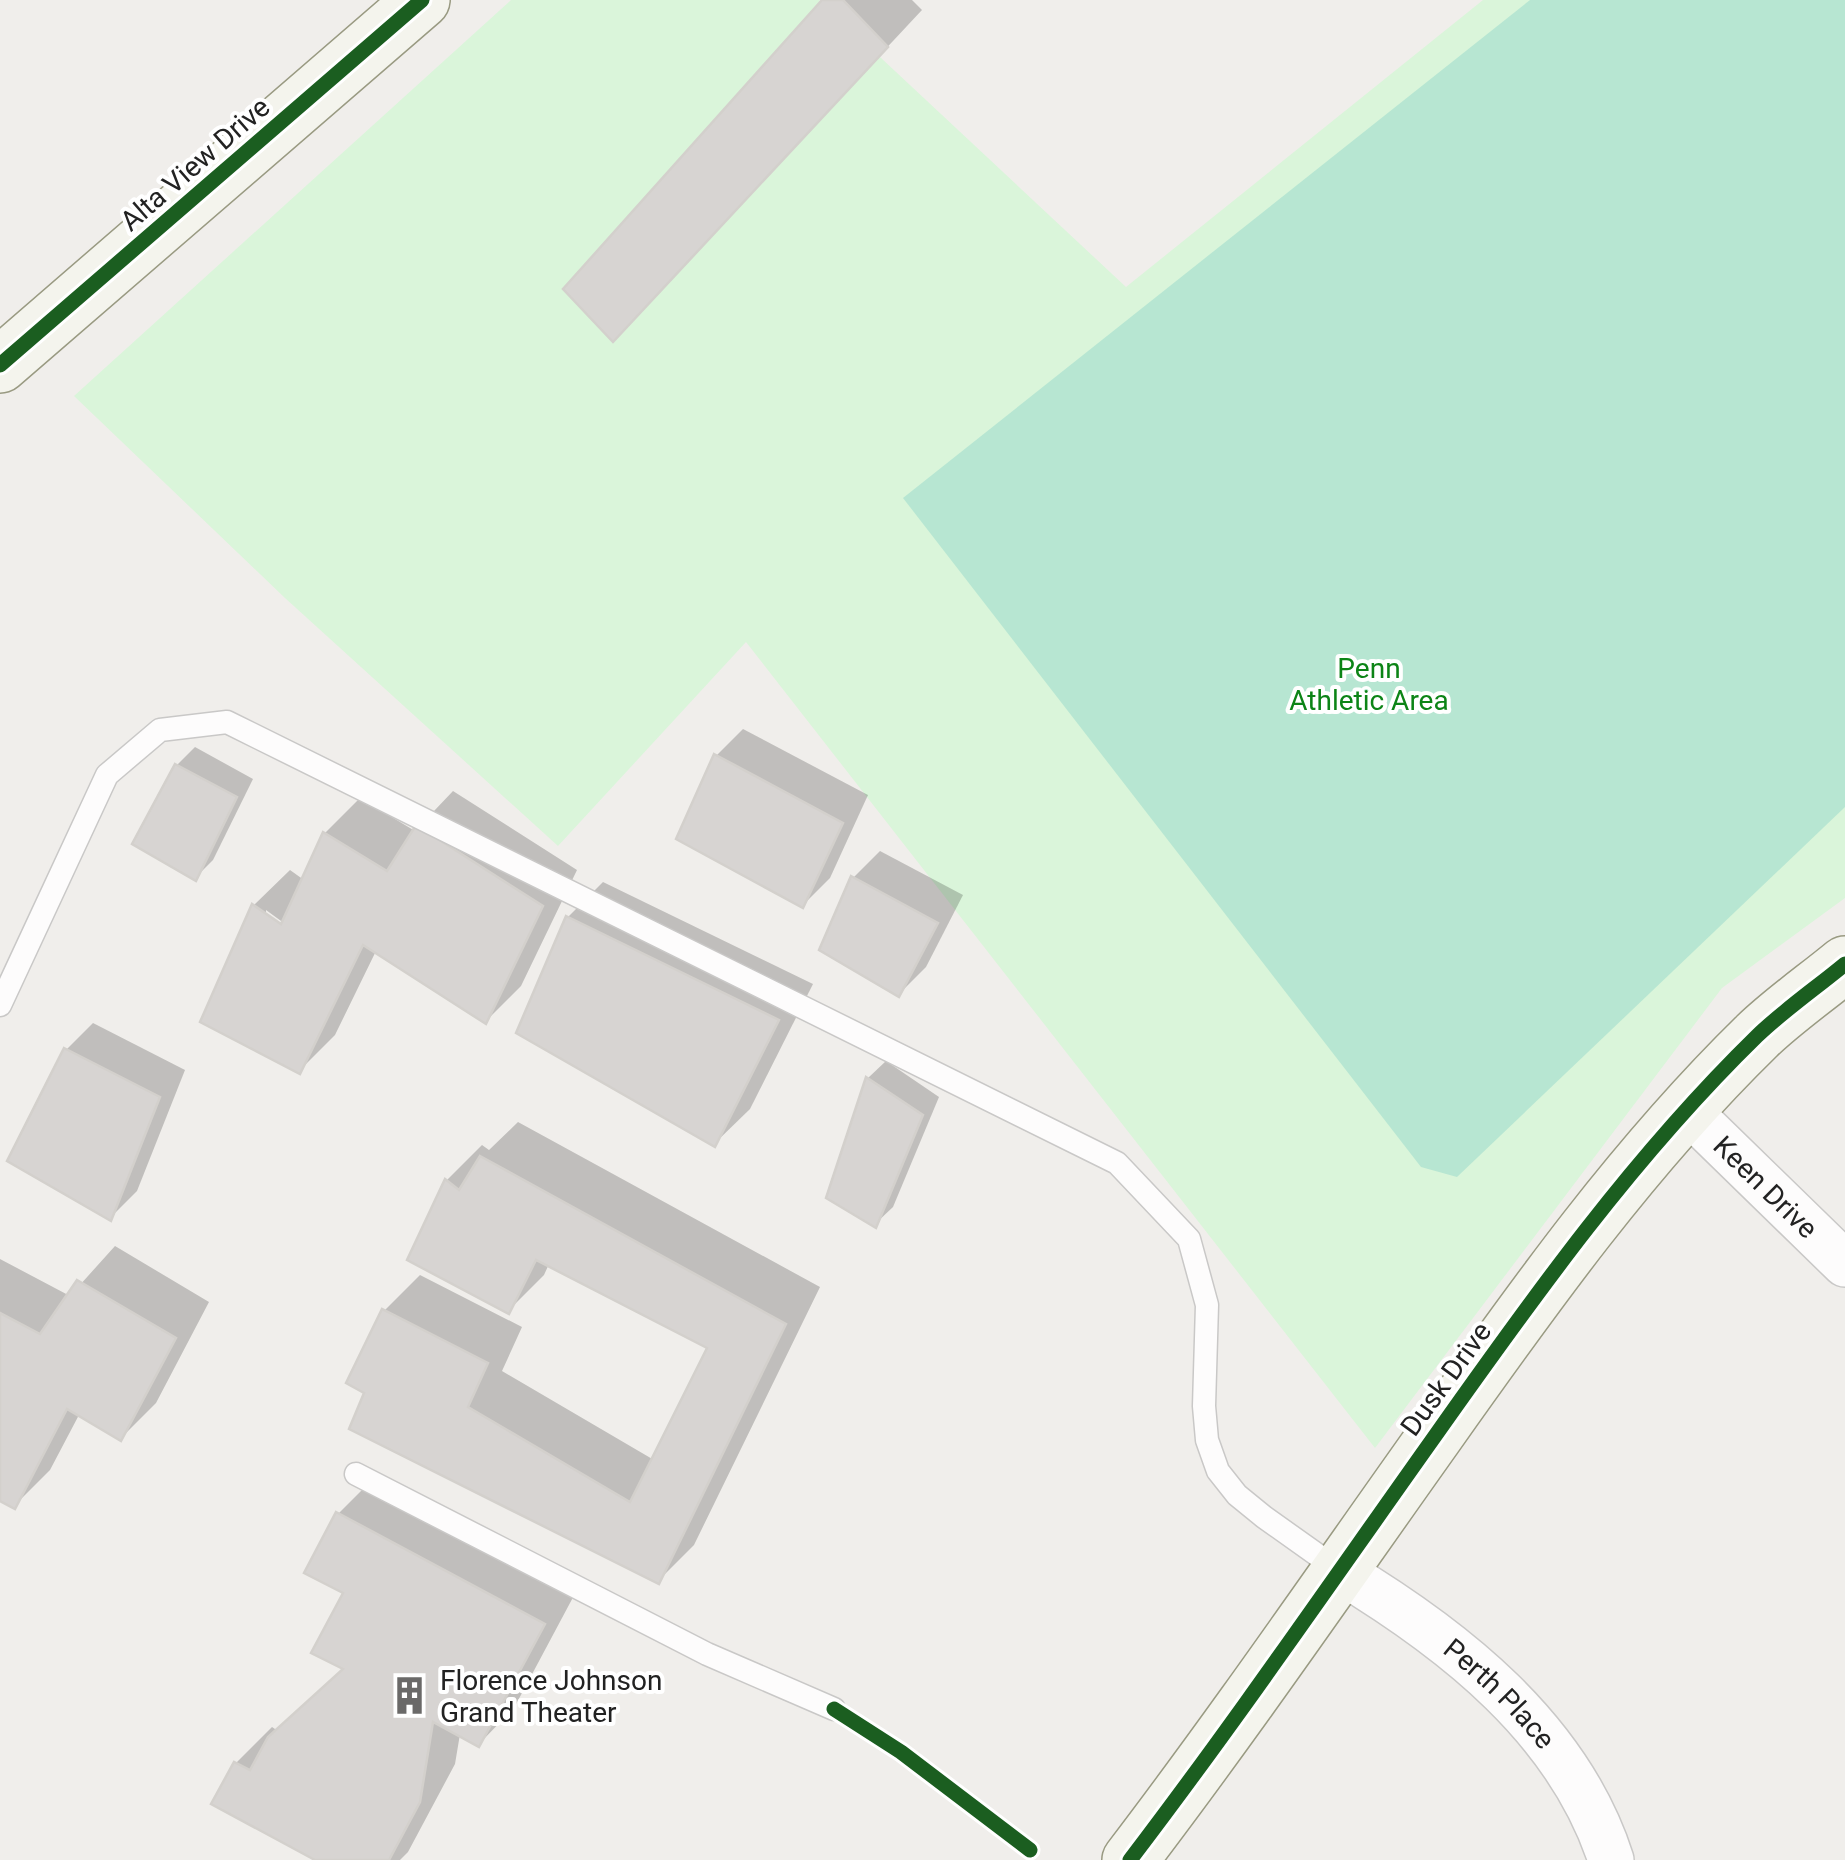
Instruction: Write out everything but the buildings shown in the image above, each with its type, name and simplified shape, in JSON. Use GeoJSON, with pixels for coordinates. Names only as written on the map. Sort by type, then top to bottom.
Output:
{"type":"FeatureCollection","features":[{"type":"Feature","properties":{"kind":"street","name":"Alta View Drive"},"geometry":{"type":"LineString","coordinates":[[0,365],[422,0]]}},
{"type":"Feature","properties":{"kind":"street","name":"Dusk Drive"},"geometry":{"type":"LineString","coordinates":[[1130,1860],[1227,1733],[1593,1218],[1760,1034],[1845,964]]}},
{"type":"Feature","properties":{"kind":"street","name":"Keen Drive"},"geometry":{"type":"LineString","coordinates":[[1687,1110],[1845,1264]]}},
{"type":"Feature","properties":{"kind":"street","name":"Perth Place"},"geometry":{"type":"LineString","coordinates":[[1340,1571],[1410,1612],[1529,1717],[1560,1756],[1585,1798],[1610,1860]]}},
{"type":"Feature","properties":{"kind":"lane"},"geometry":{"type":"LineString","coordinates":[[0,1004],[107,775],[160,730],[227,722],[1117,1163],[1189,1239],[1207,1305],[1204,1406],[1207,1440],[1218,1471],[1237,1495],[1264,1518],[1340,1571]]}},
{"type":"Feature","properties":{"kind":"lane"},"geometry":{"type":"LineString","coordinates":[[356,1474],[707,1654],[834,1709]]}},
{"type":"Feature","properties":{"kind":"green space","name":"Penn Athletic Area"},"geometry":{"type":"Polygon","coordinates":[[[511,0],[819,0],[1126,287],[1483,0],[1845,0],[1845,898],[1722,988],[1375,1448],[746,642],[558,846],[285,598],[74,396],[511,0]]]}},
{"type":"Feature","properties":{"kind":"green space"},"geometry":{"type":"Polygon","coordinates":[[[1530,0],[1845,0],[1845,807],[1457,1177],[1421,1167],[903,498],[1530,0]]]}},
{"type":"Feature","properties":{"kind":"cycle path"},"geometry":{"type":"LineString","coordinates":[[0,365],[422,0]]}},
{"type":"Feature","properties":{"kind":"cycle path"},"geometry":{"type":"LineString","coordinates":[[1130,1860],[1587,1228],[1712,1082],[1767,1026],[1845,964]]}},
{"type":"Feature","properties":{"kind":"cycle path"},"geometry":{"type":"LineString","coordinates":[[834,1709],[901,1752],[1030,1850]]}},
{"type":"Feature","properties":{"kind":"place","name":"Florence Johnson Grand Theater"},"geometry":{"type":"Point","coordinates":[410,1696]}}]}
